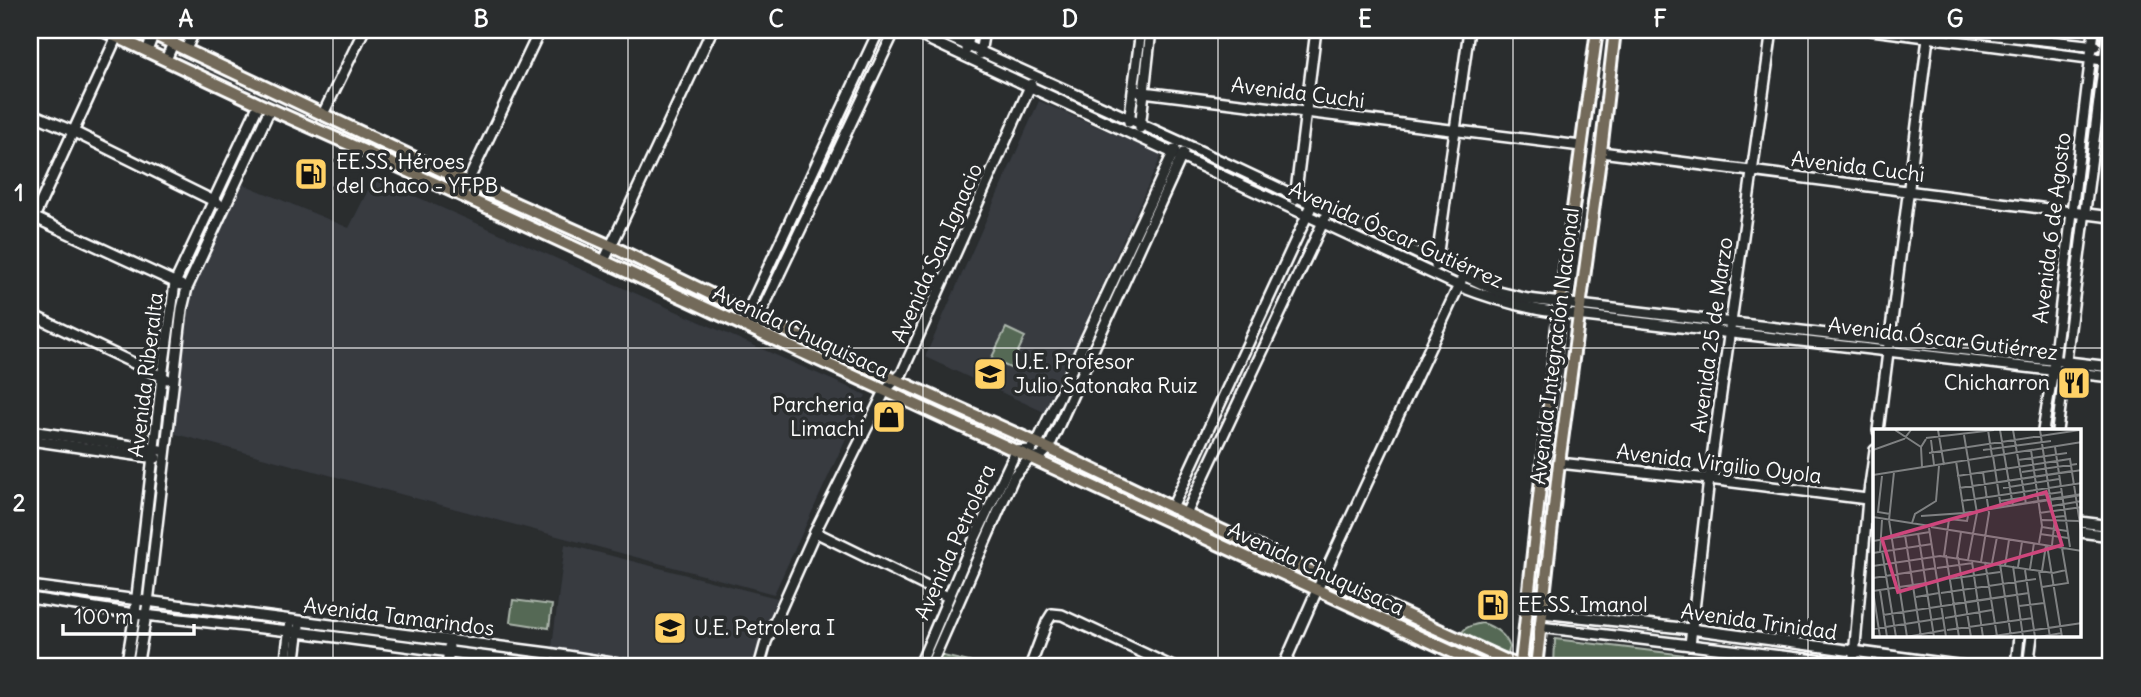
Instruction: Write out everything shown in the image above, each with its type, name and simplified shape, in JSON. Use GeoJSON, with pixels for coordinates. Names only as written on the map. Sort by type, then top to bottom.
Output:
{"type":"FeatureCollection","features":[{"type":"Feature","properties":{"kind":"main road","name":"Avenida Chuquisaca"},"geometry":{"type":"LineString","coordinates":[[102,30],[1485,667]]}},
{"type":"Feature","properties":{"kind":"main road","name":"Avenida Integración Nacional"},"geometry":{"type":"LineString","coordinates":[[1517,665],[1597,30]]}},
{"type":"Feature","properties":{"kind":"main road","name":"Avenida Integración Nacional"},"geometry":{"type":"LineString","coordinates":[[1535,667],[1615,30]]}},
{"type":"Feature","properties":{"kind":"main road","name":"Avenida Chuquisaca"},"geometry":{"type":"LineString","coordinates":[[151,31],[791,333],[1037,443],[1172,508],[1517,665],[1529,663],[1535,667]]}},
{"type":"Feature","properties":{"kind":"street"},"geometry":{"type":"LineString","coordinates":[[166,60],[173,43],[174,30]]}},
{"type":"Feature","properties":{"kind":"street"},"geometry":{"type":"LineString","coordinates":[[186,49],[195,30]]}},
{"type":"Feature","properties":{"kind":"street"},"geometry":{"type":"LineString","coordinates":[[323,114],[363,30]]}},
{"type":"Feature","properties":{"kind":"street"},"geometry":{"type":"LineString","coordinates":[[461,196],[540,30]]}},
{"type":"Feature","properties":{"kind":"street"},"geometry":{"type":"LineString","coordinates":[[604,261],[712,30]]}},
{"type":"Feature","properties":{"kind":"street"},"geometry":{"type":"LineString","coordinates":[[748,311],[879,30]]}},
{"type":"Feature","properties":{"kind":"street"},"geometry":{"type":"LineString","coordinates":[[759,317],[895,30]]}},
{"type":"Feature","properties":{"kind":"street","name":"Avenida Óscar Gutiérrez"},"geometry":{"type":"LineString","coordinates":[[908,30],[1459,286],[1497,301],[1527,309],[1560,308],[1891,341],[2054,365],[2111,377]]}},
{"type":"Feature","properties":{"kind":"street","name":"Avenida Óscar Gutiérrez"},"geometry":{"type":"LineString","coordinates":[[933,30],[1140,123],[1499,292],[1560,308]]}},
{"type":"Feature","properties":{"kind":"street"},"geometry":{"type":"LineString","coordinates":[[963,55],[968,45],[970,30]]}},
{"type":"Feature","properties":{"kind":"street"},"geometry":{"type":"LineString","coordinates":[[978,62],[984,30]]}},
{"type":"Feature","properties":{"kind":"street"},"geometry":{"type":"LineString","coordinates":[[1139,137],[1141,30]]}},
{"type":"Feature","properties":{"kind":"street"},"geometry":{"type":"LineString","coordinates":[[1128,131],[1151,30]]}},
{"type":"Feature","properties":{"kind":"street"},"geometry":{"type":"LineString","coordinates":[[1291,206],[1296,197],[1316,30]]}},
{"type":"Feature","properties":{"kind":"street"},"geometry":{"type":"LineString","coordinates":[[1434,274],[1469,30]]}},
{"type":"Feature","properties":{"kind":"street","name":"Avenida 25 de Marzo"},"geometry":{"type":"LineString","coordinates":[[1690,645],[1730,327],[1772,30]]}},
{"type":"Feature","properties":{"kind":"street"},"geometry":{"type":"LineString","coordinates":[[1872,30],[1929,34],[2108,61]]}},
{"type":"Feature","properties":{"kind":"street"},"geometry":{"type":"LineString","coordinates":[[1951,30],[2108,48]]}},
{"type":"Feature","properties":{"kind":"street","name":"Avenida 6 de Agosto"},"geometry":{"type":"LineString","coordinates":[[2043,429],[2054,365],[2094,30]]}},
{"type":"Feature","properties":{"kind":"street","name":"Avenida 6 de Agosto"},"geometry":{"type":"LineString","coordinates":[[2057,429],[2108,61],[2108,30]]}},
{"type":"Feature","properties":{"kind":"street"},"geometry":{"type":"LineString","coordinates":[[147,51],[151,31]]}},
{"type":"Feature","properties":{"kind":"street"},"geometry":{"type":"LineString","coordinates":[[1878,429],[1929,34]]}},
{"type":"Feature","properties":{"kind":"street"},"geometry":{"type":"LineString","coordinates":[[117,36],[31,220],[187,288]]}},
{"type":"Feature","properties":{"kind":"street","name":"Avenida San Ignacio"},"geometry":{"type":"LineString","coordinates":[[758,667],[766,642],[815,532],[885,391],[902,373],[1034,76]]}},
{"type":"Feature","properties":{"kind":"street","name":"Avenida Cuchi"},"geometry":{"type":"LineString","coordinates":[[1139,91],[1581,146]]}},
{"type":"Feature","properties":{"kind":"street","name":"Avenida Riberalta"},"geometry":{"type":"LineString","coordinates":[[137,667],[140,615],[135,601],[175,283],[214,201],[265,107]]}},
{"type":"Feature","properties":{"kind":"street","name":"Avenida Riberalta"},"geometry":{"type":"LineString","coordinates":[[126,667],[140,615],[148,603],[182,309],[187,288],[265,107]]}},
{"type":"Feature","properties":{"kind":"street"},"geometry":{"type":"LineString","coordinates":[[30,113],[224,206]]}},
{"type":"Feature","properties":{"kind":"street"},"geometry":{"type":"LineString","coordinates":[[1048,449],[1183,143]]}},
{"type":"Feature","properties":{"kind":"street","name":"Avenida Cuchi"},"geometry":{"type":"LineString","coordinates":[[1601,152],[2111,216]]}},
{"type":"Feature","properties":{"kind":"street"},"geometry":{"type":"LineString","coordinates":[[1037,443],[1178,154]]}},
{"type":"Feature","properties":{"kind":"street"},"geometry":{"type":"LineString","coordinates":[[1172,508],[1312,205]]}},
{"type":"Feature","properties":{"kind":"street"},"geometry":{"type":"LineString","coordinates":[[1186,514],[1328,212]]}},
{"type":"Feature","properties":{"kind":"street"},"geometry":{"type":"LineString","coordinates":[[1283,667],[1464,276]]}},
{"type":"Feature","properties":{"kind":"street"},"geometry":{"type":"LineString","coordinates":[[30,314],[174,382]]}},
{"type":"Feature","properties":{"kind":"street","name":"Avenida Óscar Gutiérrez"},"geometry":{"type":"LineString","coordinates":[[1730,327],[1888,351],[2054,365]]}},
{"type":"Feature","properties":{"kind":"street"},"geometry":{"type":"LineString","coordinates":[[784,345],[791,333]]}},
{"type":"Feature","properties":{"kind":"street","name":"Avenida Óscar Gutiérrez"},"geometry":{"type":"LineString","coordinates":[[2066,367],[2111,367]]}},
{"type":"Feature","properties":{"kind":"street"},"geometry":{"type":"LineString","coordinates":[[30,430],[153,454]]}},
{"type":"Feature","properties":{"kind":"street"},"geometry":{"type":"LineString","coordinates":[[30,440],[165,455]]}},
{"type":"Feature","properties":{"kind":"street","name":"Avenida Petrolera"},"geometry":{"type":"LineString","coordinates":[[919,667],[948,597],[1016,451],[1030,450],[1037,443]]}},
{"type":"Feature","properties":{"kind":"street","name":"Avenida Petrolera"},"geometry":{"type":"LineString","coordinates":[[930,667],[1014,476],[1030,458],[1041,456],[1048,449]]}},
{"type":"Feature","properties":{"kind":"street","name":"Avenida Virgilio Oyola"},"geometry":{"type":"LineString","coordinates":[[1559,463],[1871,499]]}},
{"type":"Feature","properties":{"kind":"street"},"geometry":{"type":"LineString","coordinates":[[1853,665],[1873,474]]}},
{"type":"Feature","properties":{"kind":"street"},"geometry":{"type":"LineString","coordinates":[[2082,522],[2111,526]]}},
{"type":"Feature","properties":{"kind":"street"},"geometry":{"type":"LineString","coordinates":[[815,532],[948,597]]}},
{"type":"Feature","properties":{"kind":"street"},"geometry":{"type":"LineString","coordinates":[[2082,532],[2111,536]]}},
{"type":"Feature","properties":{"kind":"street"},"geometry":{"type":"LineString","coordinates":[[963,564],[974,570]]}},
{"type":"Feature","properties":{"kind":"street","name":"Avenida Tamarindos"},"geometry":{"type":"LineString","coordinates":[[30,586],[449,647],[638,667]]}},
{"type":"Feature","properties":{"kind":"street","name":"Avenida Tamarindos"},"geometry":{"type":"LineString","coordinates":[[30,598],[140,615],[294,626]]}},
{"type":"Feature","properties":{"kind":"street","name":"Avenida Trinidad"},"geometry":{"type":"LineString","coordinates":[[1542,613],[1692,629],[1972,667]]}},
{"type":"Feature","properties":{"kind":"street"},"geometry":{"type":"LineString","coordinates":[[1030,667],[1052,614],[1062,615],[1172,667]]}},
{"type":"Feature","properties":{"kind":"street"},"geometry":{"type":"LineString","coordinates":[[285,667],[294,626]]}},
{"type":"Feature","properties":{"kind":"street"},"geometry":{"type":"LineString","coordinates":[[294,626],[294,667]]}},
{"type":"Feature","properties":{"kind":"street","name":"Avenida Trinidad"},"geometry":{"type":"LineString","coordinates":[[1540,627],[1872,667]]}},
{"type":"Feature","properties":{"kind":"street"},"geometry":{"type":"LineString","coordinates":[[2016,667],[2019,638]]}},
{"type":"Feature","properties":{"kind":"street"},"geometry":{"type":"LineString","coordinates":[[2028,667],[2032,638]]}},
{"type":"Feature","properties":{"kind":"street"},"geometry":{"type":"LineString","coordinates":[[447,667],[449,647]]}},
{"type":"Feature","properties":{"kind":"street","name":"Avenida Tamarindos"},"geometry":{"type":"LineString","coordinates":[[449,647],[565,667]]}},
{"type":"Feature","properties":{"kind":"shaded area"},"geometry":{"type":"Polygon","coordinates":[[[1039,101],[1162,155],[1044,412],[925,357],[1039,101]]]}},
{"type":"Feature","properties":{"kind":"shaded area"},"geometry":{"type":"Polygon","coordinates":[[[374,178],[866,395],[774,594],[172,433],[190,292],[243,184],[349,228],[374,178]]]}},
{"type":"Feature","properties":{"kind":"shaded area"},"geometry":{"type":"Polygon","coordinates":[[[565,544],[777,598],[750,667],[687,667],[552,647],[565,544]]]}},
{"type":"Feature","properties":{"kind":"green space"},"geometry":{"type":"Polygon","coordinates":[[[1006,328],[1025,337],[1010,368],[991,359],[1006,328]]]}},
{"type":"Feature","properties":{"kind":"green space"},"geometry":{"type":"Polygon","coordinates":[[[513,600],[552,605],[549,628],[510,622],[513,600]]]}},
{"type":"Feature","properties":{"kind":"green space"},"geometry":{"type":"Polygon","coordinates":[[[1482,623],[1502,635],[1510,647],[1508,653],[1461,634],[1467,628],[1482,623]]]}},
{"type":"Feature","properties":{"kind":"green space"},"geometry":{"type":"Polygon","coordinates":[[[1555,639],[1782,667],[1554,667],[1555,639]]]}},
{"type":"Feature","properties":{"kind":"green space"},"geometry":{"type":"Polygon","coordinates":[[[939,655],[978,664],[978,667],[933,667],[939,655]]]}},
{"type":"Feature","properties":{"kind":"place","name":"EE.SS. Héroes del Chaco - YFPB"},"geometry":{"type":"Point","coordinates":[311,174]}},
{"type":"Feature","properties":{"kind":"place","name":"U.E. Profesor Julio Satonaka Ruiz"},"geometry":{"type":"Point","coordinates":[990,374]}},
{"type":"Feature","properties":{"kind":"place","name":"Chicharron"},"geometry":{"type":"Point","coordinates":[2074,383]}},
{"type":"Feature","properties":{"kind":"place","name":"Parcheria Limachi"},"geometry":{"type":"Point","coordinates":[889,417]}},
{"type":"Feature","properties":{"kind":"place","name":"EE.SS. Imanol"},"geometry":{"type":"Point","coordinates":[1493,605]}},
{"type":"Feature","properties":{"kind":"place","name":"U.E. Petrolera I"},"geometry":{"type":"Point","coordinates":[670,628]}}]}
